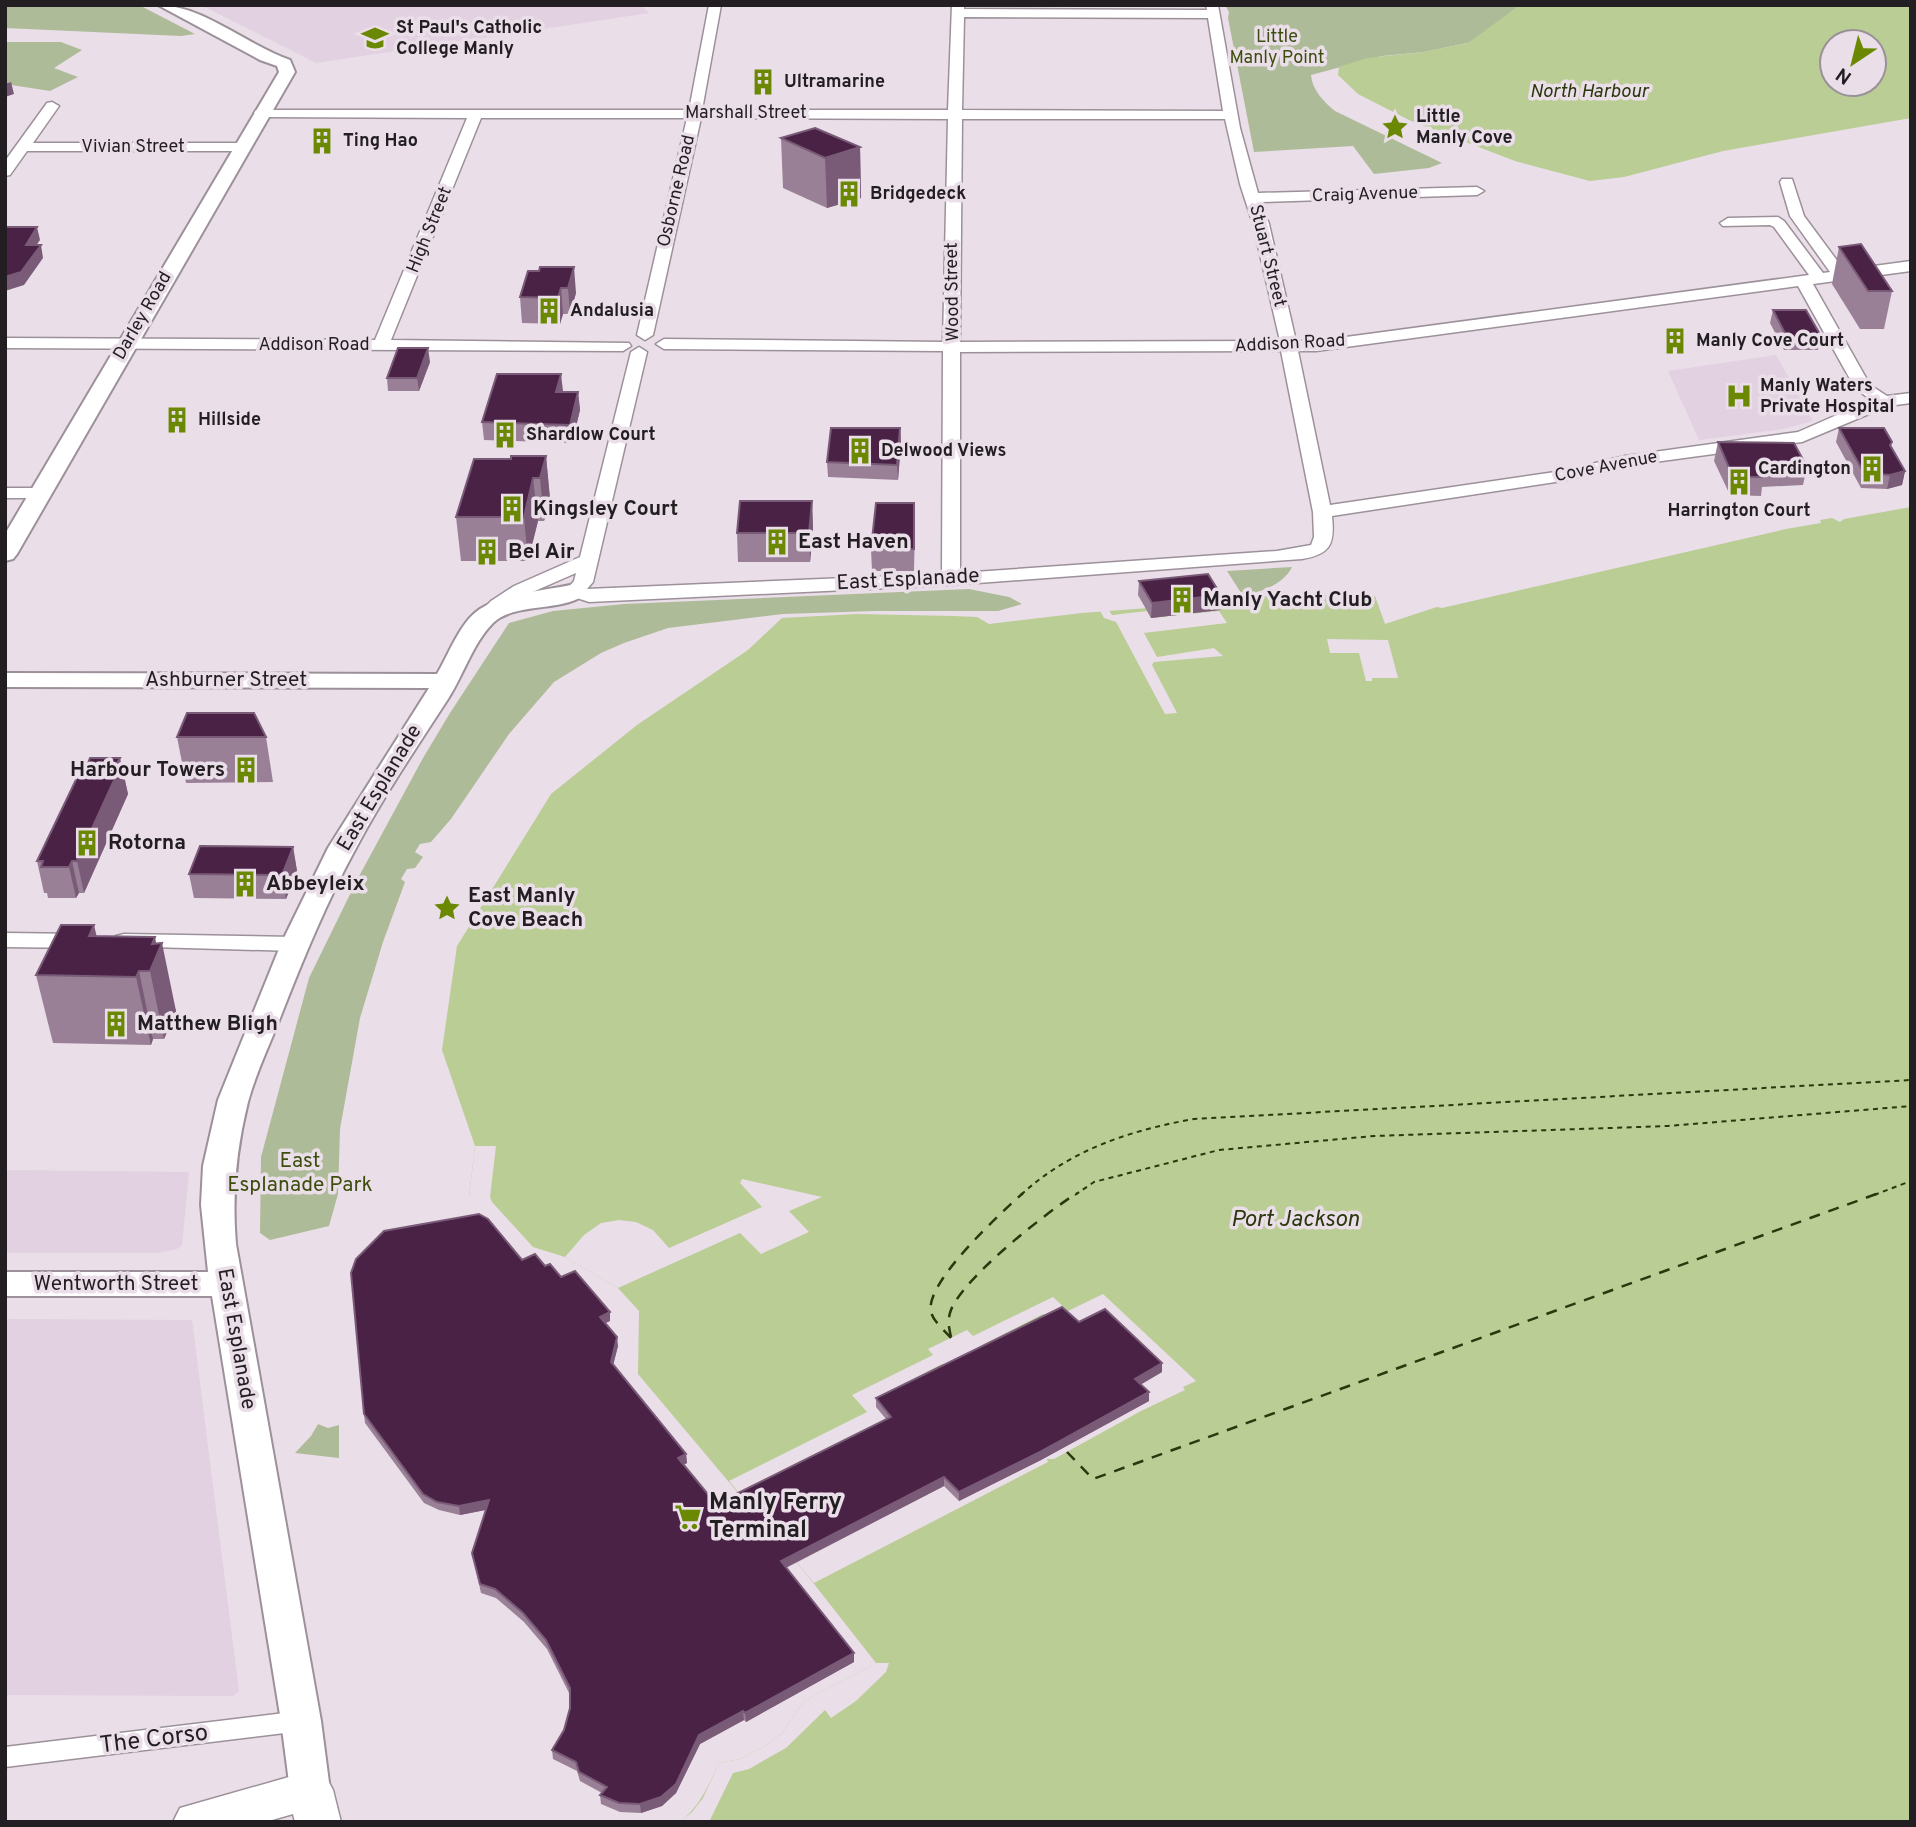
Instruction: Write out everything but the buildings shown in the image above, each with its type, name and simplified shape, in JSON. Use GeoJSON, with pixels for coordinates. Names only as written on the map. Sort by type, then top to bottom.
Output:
{"type":"FeatureCollection","features":[{"type":"Feature","properties":{"kind":"main road"},"geometry":{"type":"LineString","coordinates":[[196,1822],[314,1806]]}},
{"type":"Feature","properties":{"kind":"street","name":"Darley Road"},"geometry":{"type":"LineString","coordinates":[[5,554],[281,78],[266,57],[166,5]]}},
{"type":"Feature","properties":{"kind":"street","name":"Osborne Road"},"geometry":{"type":"LineString","coordinates":[[575,591],[583,582],[636,344],[695,113],[715,5]]}},
{"type":"Feature","properties":{"kind":"street"},"geometry":{"type":"LineString","coordinates":[[958,9],[1212,10]]}},
{"type":"Feature","properties":{"kind":"street","name":"Wood Street"},"geometry":{"type":"LineString","coordinates":[[951,579],[952,206],[957,114],[958,9]]}},
{"type":"Feature","properties":{"kind":"street","name":"Stuart Street"},"geometry":{"type":"LineString","coordinates":[[1212,10],[1231,115],[1247,184],[1254,198],[1288,346],[1322,512],[1326,535],[1321,547]]}},
{"type":"Feature","properties":{"kind":"street"},"geometry":{"type":"LineString","coordinates":[[5,172],[52,106]]}},
{"type":"Feature","properties":{"kind":"street","name":"Marshall Street"},"geometry":{"type":"LineString","coordinates":[[261,113],[1231,115]]}},
{"type":"Feature","properties":{"kind":"street","name":"High Street"},"geometry":{"type":"LineString","coordinates":[[381,345],[476,113]]}},
{"type":"Feature","properties":{"kind":"street","name":"Vivian Street"},"geometry":{"type":"LineString","coordinates":[[23,147],[242,147]]}},
{"type":"Feature","properties":{"kind":"street"},"geometry":{"type":"LineString","coordinates":[[1787,182],[1797,216],[1840,275]]}},
{"type":"Feature","properties":{"kind":"street","name":"Craig Avenue"},"geometry":{"type":"LineString","coordinates":[[1254,198],[1476,191]]}},
{"type":"Feature","properties":{"kind":"street"},"geometry":{"type":"LineString","coordinates":[[1728,223],[1773,220],[1779,224],[1810,278],[1863,388],[1884,401]]}},
{"type":"Feature","properties":{"kind":"street","name":"Addison Road"},"geometry":{"type":"LineString","coordinates":[[5,344],[636,344],[660,339],[664,344],[1316,346],[1911,266]]}},
{"type":"Feature","properties":{"kind":"street","name":"Cove Avenue"},"geometry":{"type":"LineString","coordinates":[[1322,512],[1562,476],[1625,461],[1802,437],[1884,401],[1911,398]]}},
{"type":"Feature","properties":{"kind":"street"},"geometry":{"type":"LineString","coordinates":[[5,493],[42,493]]}},
{"type":"Feature","properties":{"kind":"street","name":"East Esplanade"},"geometry":{"type":"LineString","coordinates":[[314,1806],[228,1284],[218,1216],[219,1166],[233,1100],[295,944],[342,848],[447,681],[475,629],[487,615],[520,602],[575,591],[589,596],[951,579],[1277,556],[1312,551],[1321,547]]}},
{"type":"Feature","properties":{"kind":"street"},"geometry":{"type":"LineString","coordinates":[[487,615],[498,603],[514,594],[586,561]]}},
{"type":"Feature","properties":{"kind":"street","name":"Ashburner Street"},"geometry":{"type":"LineString","coordinates":[[5,680],[447,681]]}},
{"type":"Feature","properties":{"kind":"street"},"geometry":{"type":"LineString","coordinates":[[5,940],[295,944]]}},
{"type":"Feature","properties":{"kind":"street","name":"Wentworth Street"},"geometry":{"type":"LineString","coordinates":[[5,1284],[228,1284]]}},
{"type":"Feature","properties":{"kind":"street","name":"The Corso"},"geometry":{"type":"LineString","coordinates":[[5,1757],[302,1721]]}},
{"type":"Feature","properties":{"kind":"shaded area","name":"St Paul's Catholic College Manly"},"geometry":{"type":"Polygon","coordinates":[[[201,5],[640,5],[649,13],[316,63],[201,5]]]}},
{"type":"Feature","properties":{"kind":"shaded area","name":"Manly Waters Private Hospital"},"geometry":{"type":"Polygon","coordinates":[[[1776,355],[1813,421],[1783,429],[1699,440],[1668,371],[1776,355]]]}},
{"type":"Feature","properties":{"kind":"shaded area"},"geometry":{"type":"Polygon","coordinates":[[[5,1170],[189,1172],[182,1245],[177,1249],[157,1253],[5,1253],[5,1170]]]}},
{"type":"Feature","properties":{"kind":"shaded area"},"geometry":{"type":"Polygon","coordinates":[[[5,1319],[192,1320],[239,1691],[233,1696],[5,1695],[5,1319]]]}},
{"type":"Feature","properties":{"kind":"green space"},"geometry":{"type":"Polygon","coordinates":[[[5,5],[139,5],[195,34],[181,36],[5,28],[5,5]]]}},
{"type":"Feature","properties":{"kind":"green space","name":"Little Manly Point"},"geometry":{"type":"Polygon","coordinates":[[[1225,5],[1520,5],[1472,42],[1424,52],[1382,56],[1311,75],[1316,91],[1335,111],[1442,163],[1429,168],[1374,174],[1353,146],[1254,152],[1229,12],[1225,5]]]}},
{"type":"Feature","properties":{"kind":"green space"},"geometry":{"type":"Polygon","coordinates":[[[5,42],[61,42],[82,50],[54,68],[78,77],[50,91],[5,84],[5,42]]]}},
{"type":"Feature","properties":{"kind":"green space"},"geometry":{"type":"Polygon","coordinates":[[[1292,567],[1278,583],[1243,596],[1227,571],[1292,567]]]}},
{"type":"Feature","properties":{"kind":"green space","name":"East Esplanade Park"},"geometry":{"type":"Polygon","coordinates":[[[969,589],[1009,597],[1022,604],[998,611],[783,614],[668,628],[601,653],[554,682],[509,734],[451,819],[431,842],[420,844],[415,852],[423,857],[415,868],[407,869],[401,879],[405,882],[360,1018],[340,1129],[338,1194],[329,1226],[270,1240],[260,1233],[261,1157],[309,978],[357,880],[423,758],[509,623],[553,611],[624,604],[969,589]]]}},
{"type":"Feature","properties":{"kind":"green space"},"geometry":{"type":"Polygon","coordinates":[[[318,1424],[328,1428],[339,1425],[339,1458],[295,1453],[318,1424]]]}},
{"type":"Feature","properties":{"kind":"water","name":"North Harbour"},"geometry":{"type":"Polygon","coordinates":[[[1520,5],[1911,5],[1911,118],[1723,151],[1624,177],[1590,181],[1515,161],[1411,121],[1358,94],[1338,75],[1339,67],[1367,58],[1424,52],[1468,43],[1520,5]]]}},
{"type":"Feature","properties":{"kind":"water","name":"Port Jackson"},"geometry":{"type":"Polygon","coordinates":[[[1911,507],[1911,1822],[680,1822],[698,1802],[719,1763],[740,1759],[765,1746],[782,1733],[804,1701],[876,1663],[807,1575],[638,1374],[639,1311],[618,1288],[565,1257],[533,1247],[490,1197],[469,1197],[475,1146],[442,1050],[457,946],[551,794],[637,725],[748,650],[782,618],[857,614],[953,616],[977,617],[989,624],[1082,613],[1228,602],[1277,594],[1375,596],[1385,624],[1437,607],[1821,523],[1820,520],[1832,518],[1840,522],[1844,519],[1911,507]]]}},
{"type":"Feature","properties":{"kind":"pier"},"geometry":{"type":"Polygon","coordinates":[[[1099,609],[1108,609],[1112,615],[1147,611],[1151,618],[1219,611],[1227,623],[1144,633],[1157,657],[1214,648],[1223,656],[1154,662],[1152,665],[1177,713],[1165,714],[1116,622],[1104,618],[1099,609]]]}},
{"type":"Feature","properties":{"kind":"pier"},"geometry":{"type":"Polygon","coordinates":[[[1327,639],[1388,640],[1398,678],[1372,678],[1372,681],[1366,681],[1359,653],[1330,653],[1327,639]]]}},
{"type":"Feature","properties":{"kind":"pier"},"geometry":{"type":"Polygon","coordinates":[[[475,1146],[496,1146],[490,1197],[469,1197],[475,1146]]]}},
{"type":"Feature","properties":{"kind":"pier"},"geometry":{"type":"Polygon","coordinates":[[[742,1179],[822,1197],[789,1211],[809,1232],[761,1254],[740,1233],[618,1288],[565,1257],[584,1235],[601,1223],[619,1220],[636,1222],[653,1230],[669,1248],[762,1207],[740,1183],[742,1179]]]}},
{"type":"Feature","properties":{"kind":"pier"},"geometry":{"type":"Polygon","coordinates":[[[1103,1294],[1196,1381],[1183,1387],[1185,1390],[1054,1459],[1047,1459],[1048,1462],[814,1583],[729,1481],[867,1412],[852,1395],[933,1355],[928,1349],[967,1330],[973,1336],[1053,1297],[1068,1311],[1103,1294]],[[1043,1314],[982,1345],[984,1348],[946,1367],[942,1364],[880,1396],[885,1402],[1050,1320],[1043,1314]]]}},
{"type":"Feature","properties":{"kind":"pier"},"geometry":{"type":"Polygon","coordinates":[[[876,1663],[889,1663],[886,1672],[856,1701],[831,1718],[825,1710],[786,1748],[749,1769],[733,1773],[709,1822],[680,1822],[703,1798],[719,1763],[740,1759],[765,1746],[782,1733],[804,1701],[876,1663]]]}},
{"type":"Feature","properties":{"kind":"ferry route"},"geometry":{"type":"LineString","coordinates":[[1021,1195],[1059,1166],[1102,1144],[1147,1129],[1194,1119],[1911,1080]]}},
{"type":"Feature","properties":{"kind":"ferry route"},"geometry":{"type":"LineString","coordinates":[[1075,1195],[1094,1182],[1219,1150],[1374,1136],[1668,1126],[1911,1106]]}},
{"type":"Feature","properties":{"kind":"ferry route"},"geometry":{"type":"LineString","coordinates":[[1874,1195],[1911,1181]]}},
{"type":"Feature","properties":{"kind":"ferry route"},"geometry":{"type":"LineString","coordinates":[[951,1338],[931,1312],[932,1299],[939,1284],[966,1249],[1023,1193]]}},
{"type":"Feature","properties":{"kind":"ferry route"},"geometry":{"type":"LineString","coordinates":[[951,1337],[951,1310],[972,1281],[1027,1230],[1077,1193]]}},
{"type":"Feature","properties":{"kind":"ferry route"},"geometry":{"type":"LineString","coordinates":[[1067,1452],[1093,1479],[1879,1193]]}},
{"type":"Feature","properties":{"kind":"place","name":"St Paul's Catholic College Manly"},"geometry":{"type":"Point","coordinates":[375,38]}},
{"type":"Feature","properties":{"kind":"place","name":"Ultramarine"},"geometry":{"type":"Point","coordinates":[763,82]}},
{"type":"Feature","properties":{"kind":"place","name":"Little Manly Cove"},"geometry":{"type":"Point","coordinates":[1395,127]}},
{"type":"Feature","properties":{"kind":"place","name":"Ting Hao"},"geometry":{"type":"Point","coordinates":[322,141]}},
{"type":"Feature","properties":{"kind":"place","name":"Bridgedeck"},"geometry":{"type":"Point","coordinates":[849,194]}},
{"type":"Feature","properties":{"kind":"place","name":"Andalusia"},"geometry":{"type":"Point","coordinates":[549,311]}},
{"type":"Feature","properties":{"kind":"place","name":"Manly Cove Court"},"geometry":{"type":"Point","coordinates":[1675,341]}},
{"type":"Feature","properties":{"kind":"place","name":"Manly Waters Private Hospital"},"geometry":{"type":"Point","coordinates":[1739,396]}},
{"type":"Feature","properties":{"kind":"place","name":"Hillside"},"geometry":{"type":"Point","coordinates":[177,420]}},
{"type":"Feature","properties":{"kind":"place","name":"Shardlow Court"},"geometry":{"type":"Point","coordinates":[505,435]}},
{"type":"Feature","properties":{"kind":"place","name":"Delwood Views"},"geometry":{"type":"Point","coordinates":[860,451]}},
{"type":"Feature","properties":{"kind":"place","name":"Cardington"},"geometry":{"type":"Point","coordinates":[1872,469]}},
{"type":"Feature","properties":{"kind":"place","name":"Harrington Court"},"geometry":{"type":"Point","coordinates":[1739,482]}},
{"type":"Feature","properties":{"kind":"place","name":"Kingsley Court"},"geometry":{"type":"Point","coordinates":[512,509]}},
{"type":"Feature","properties":{"kind":"place","name":"East Haven"},"geometry":{"type":"Point","coordinates":[777,542]}},
{"type":"Feature","properties":{"kind":"place","name":"Bel Air"},"geometry":{"type":"Point","coordinates":[487,552]}},
{"type":"Feature","properties":{"kind":"place","name":"Manly Yacht Club"},"geometry":{"type":"Point","coordinates":[1182,600]}},
{"type":"Feature","properties":{"kind":"place","name":"Harbour Towers"},"geometry":{"type":"Point","coordinates":[246,770]}},
{"type":"Feature","properties":{"kind":"place","name":"Rotorna"},"geometry":{"type":"Point","coordinates":[87,843]}},
{"type":"Feature","properties":{"kind":"place","name":"Abbeyleix"},"geometry":{"type":"Point","coordinates":[245,884]}},
{"type":"Feature","properties":{"kind":"place","name":"East Manly Cove Beach"},"geometry":{"type":"Point","coordinates":[447,908]}},
{"type":"Feature","properties":{"kind":"place","name":"Matthew Bligh"},"geometry":{"type":"Point","coordinates":[116,1024]}},
{"type":"Feature","properties":{"kind":"place","name":"Manly Ferry Terminal"},"geometry":{"type":"Point","coordinates":[688,1517]}}]}
